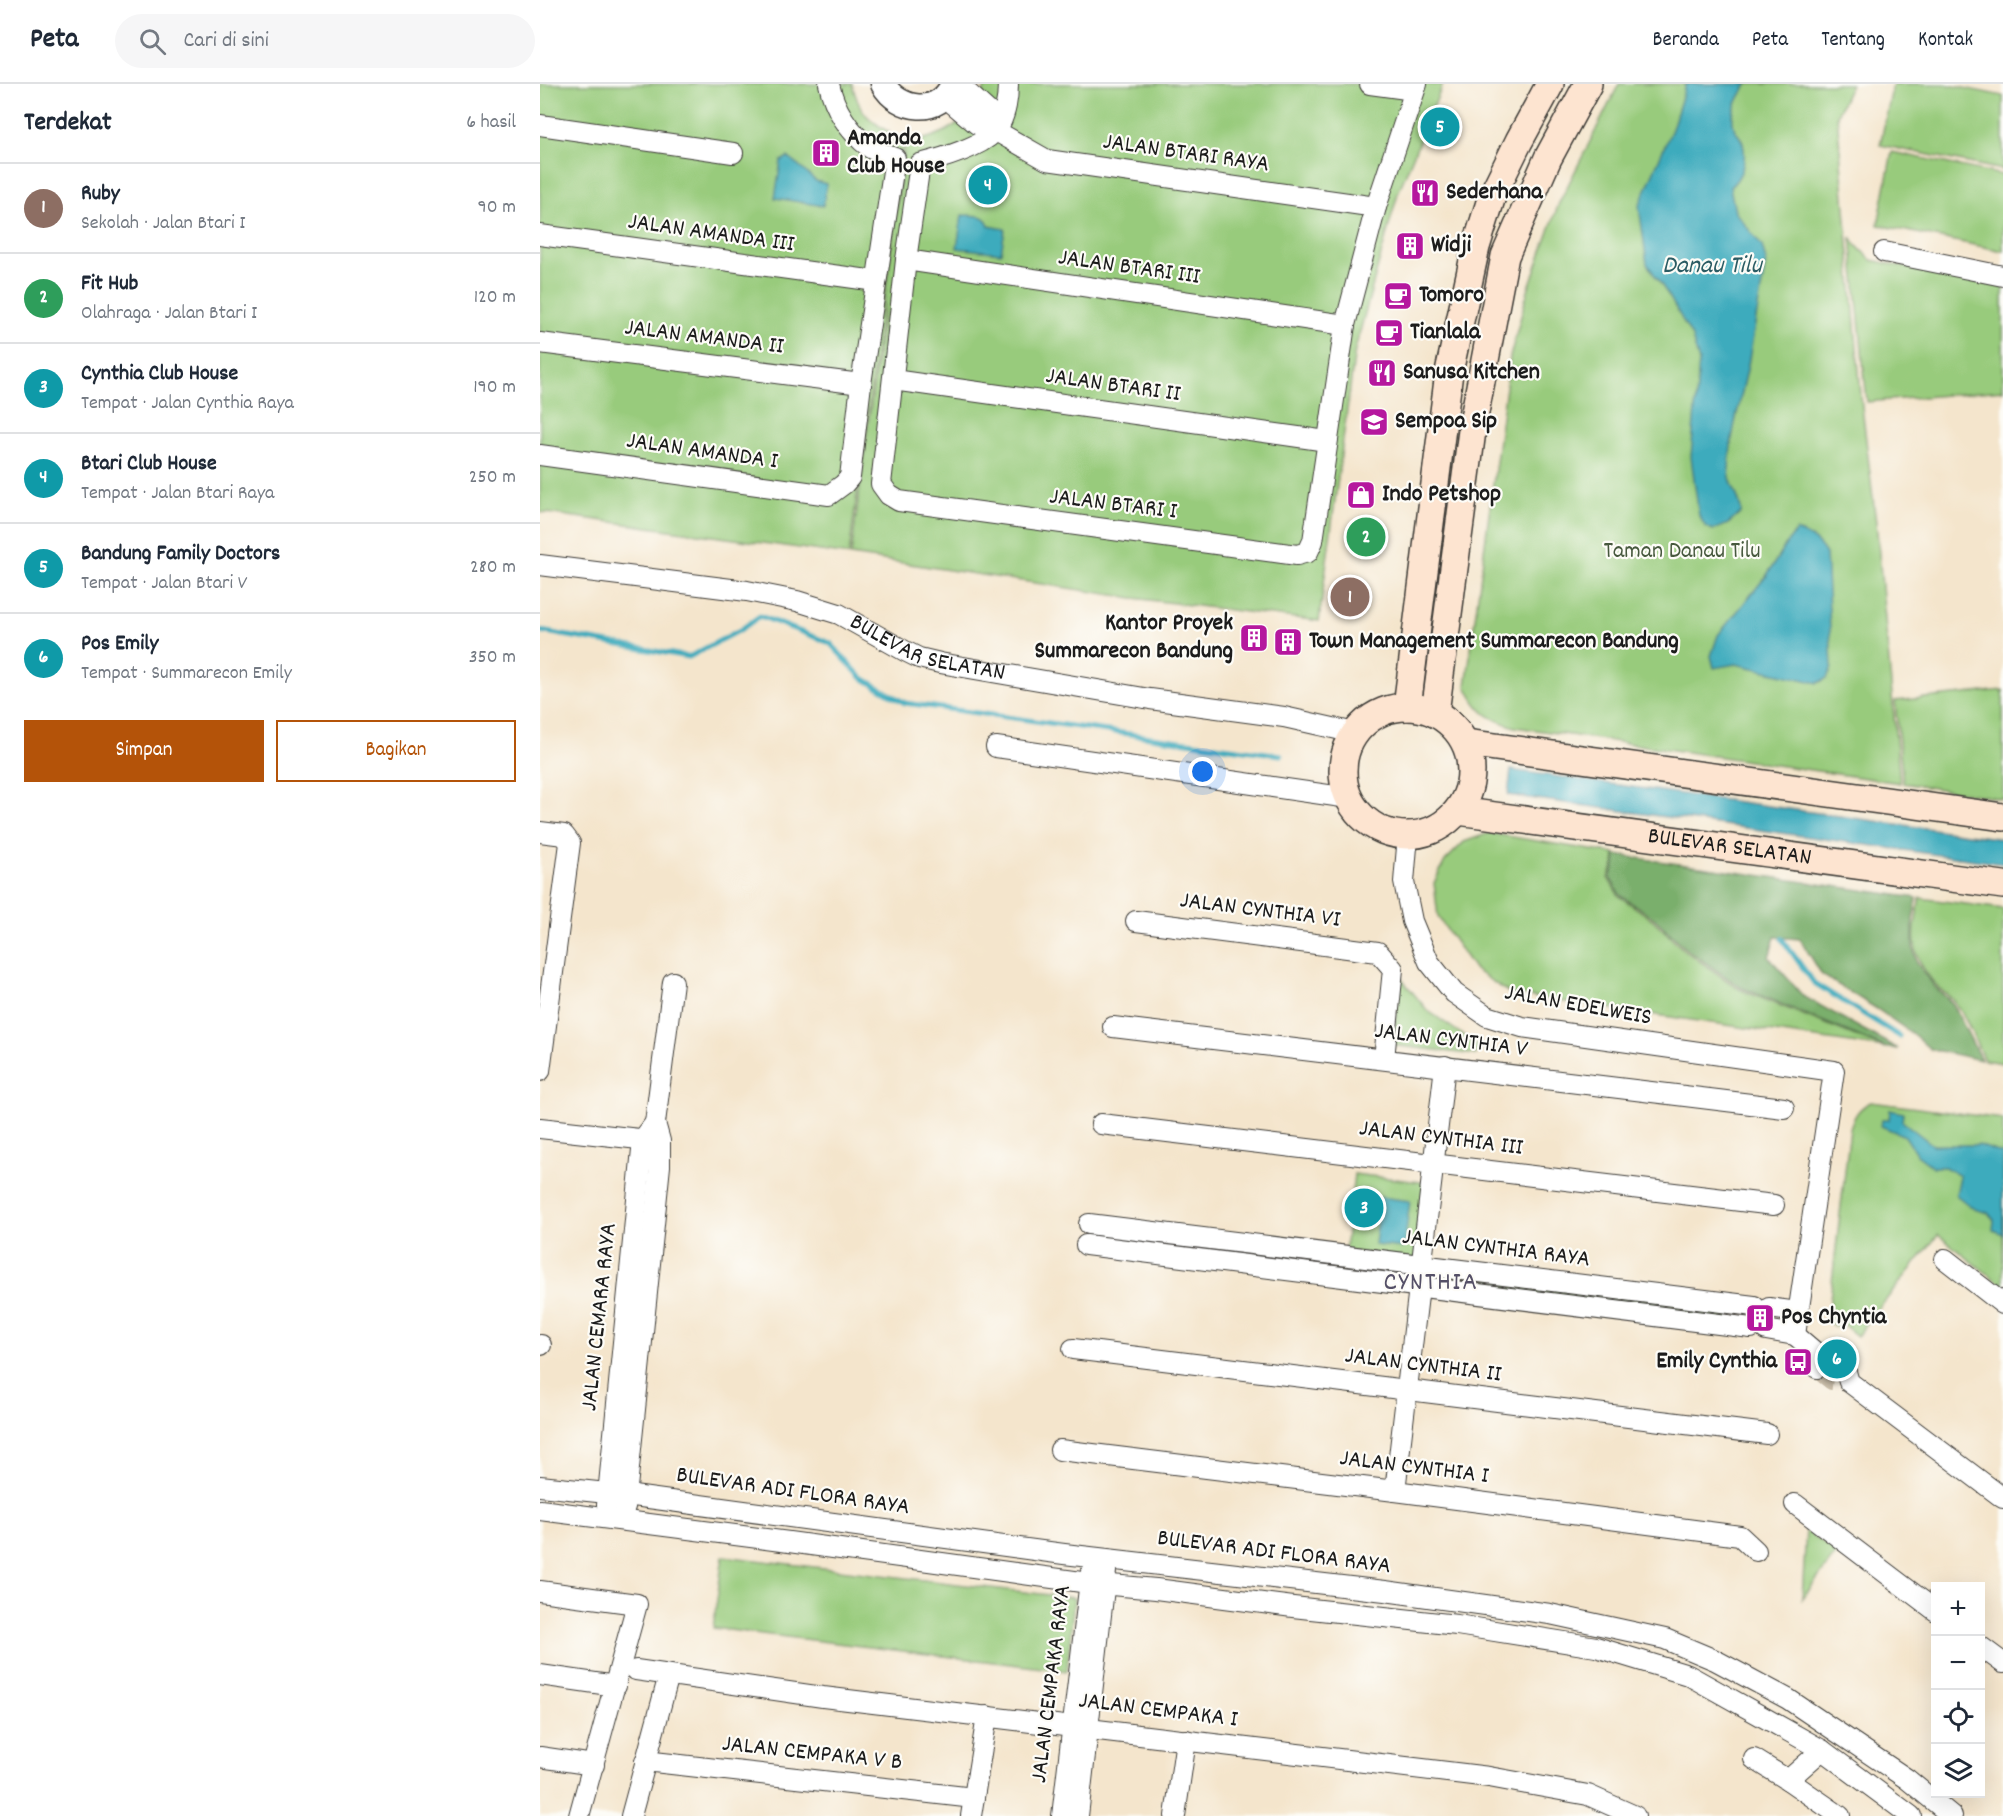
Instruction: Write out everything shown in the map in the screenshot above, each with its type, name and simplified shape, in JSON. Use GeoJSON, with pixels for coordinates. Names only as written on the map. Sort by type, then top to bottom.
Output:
{"type":"FeatureCollection","features":[{"type":"Feature","properties":{"kind":"main road"},"geometry":{"type":"LineString","coordinates":[[1407,706],[1449,372],[1476,247],[1492,196],[1550,84]]}},
{"type":"Feature","properties":{"kind":"main road"},"geometry":{"type":"LineString","coordinates":[[1435,713],[1473,423],[1505,256],[1548,158],[1588,84]]}},
{"type":"Feature","properties":{"kind":"main road"},"geometry":{"type":"LineString","coordinates":[[1492,196],[1526,206]]}},
{"type":"Feature","properties":{"kind":"main road"},"geometry":{"type":"LineString","coordinates":[[1476,247],[1505,256]]}},
{"type":"Feature","properties":{"kind":"main road"},"geometry":{"type":"LineString","coordinates":[[1407,706],[1422,708],[1448,720],[1466,743],[1472,771],[1466,799],[1458,811],[1436,828],[1408,835],[1393,833],[1367,821],[1349,798],[1345,785],[1344,765],[1348,745],[1365,722],[1378,713],[1407,706]]}},
{"type":"Feature","properties":{"kind":"main road"},"geometry":{"type":"LineString","coordinates":[[1466,743],[2003,817]]}},
{"type":"Feature","properties":{"kind":"main road","name":"BULEVAR SELATAN"},"geometry":{"type":"LineString","coordinates":[[1458,811],[2003,885]]}},
{"type":"Feature","properties":{"kind":"street"},"geometry":{"type":"LineString","coordinates":[[830,84],[832,99],[845,122],[869,148],[895,158],[861,384]]}},
{"type":"Feature","properties":{"kind":"street"},"geometry":{"type":"LineString","coordinates":[[884,84],[894,98],[910,106],[929,106],[952,88]]}},
{"type":"Feature","properties":{"kind":"street"},"geometry":{"type":"LineString","coordinates":[[893,380],[906,260],[920,165],[971,147],[996,131],[1008,105],[1008,84]]}},
{"type":"Feature","properties":{"kind":"street"},"geometry":{"type":"LineString","coordinates":[[1326,441],[1345,325],[1376,207],[1416,87],[1370,84]]}},
{"type":"Feature","properties":{"kind":"street","name":"JALAN BTARI RAYA"},"geometry":{"type":"LineString","coordinates":[[952,88],[977,124],[996,131],[1047,160],[1376,207]]}},
{"type":"Feature","properties":{"kind":"street"},"geometry":{"type":"LineString","coordinates":[[540,124],[733,153]]}},
{"type":"Feature","properties":{"kind":"street","name":"JALAN AMANDA III"},"geometry":{"type":"LineString","coordinates":[[540,236],[876,281]]}},
{"type":"Feature","properties":{"kind":"street"},"geometry":{"type":"LineString","coordinates":[[1884,252],[2003,276]]}},
{"type":"Feature","properties":{"kind":"street","name":"JALAN BTARI III"},"geometry":{"type":"LineString","coordinates":[[906,260],[1345,325]]}},
{"type":"Feature","properties":{"kind":"street","name":"JALAN AMANDA II"},"geometry":{"type":"LineString","coordinates":[[540,343],[861,384]]}},
{"type":"Feature","properties":{"kind":"street","name":"JALAN BTARI II"},"geometry":{"type":"LineString","coordinates":[[893,380],[1326,441]]}},
{"type":"Feature","properties":{"kind":"street","name":"JALAN BTARI I"},"geometry":{"type":"LineString","coordinates":[[893,380],[880,479],[889,495],[899,501],[1297,555],[1308,552],[1313,541],[1326,441]]}},
{"type":"Feature","properties":{"kind":"street","name":"JALAN AMANDA I"},"geometry":{"type":"LineString","coordinates":[[540,455],[829,495],[850,477],[861,384]]}},
{"type":"Feature","properties":{"kind":"street","name":"BULEVAR SELATAN"},"geometry":{"type":"LineString","coordinates":[[540,565],[747,591],[797,601],[839,614],[919,658],[940,663],[1150,699],[1284,717],[1355,733]]}},
{"type":"Feature","properties":{"kind":"street"},"geometry":{"type":"LineString","coordinates":[[996,747],[1349,798]]}},
{"type":"Feature","properties":{"kind":"street"},"geometry":{"type":"LineString","coordinates":[[540,832],[564,835],[568,839],[570,848],[549,927],[540,1071]]}},
{"type":"Feature","properties":{"kind":"street","name":"JALAN EDELWEIS"},"geometry":{"type":"LineString","coordinates":[[1408,835],[1404,882],[1412,921],[1429,962],[1454,993],[1487,1016],[1522,1027],[1834,1071],[1798,1312]]}},
{"type":"Feature","properties":{"kind":"street","name":"JALAN CYNTHIA VI"},"geometry":{"type":"LineString","coordinates":[[1136,921],[1378,952],[1394,969],[1384,1059]]}},
{"type":"Feature","properties":{"kind":"street","name":"JALAN CEMARA RAYA"},"geometry":{"type":"LineString","coordinates":[[615,1520],[659,1176],[653,1134],[673,982]]}},
{"type":"Feature","properties":{"kind":"street","name":"JALAN CYNTHIA V"},"geometry":{"type":"LineString","coordinates":[[1113,1027],[1784,1108]]}},
{"type":"Feature","properties":{"kind":"street"},"geometry":{"type":"LineString","coordinates":[[1395,1491],[1445,1066]]}},
{"type":"Feature","properties":{"kind":"street","name":"JALAN CYNTHIA III"},"geometry":{"type":"LineString","coordinates":[[1101,1124],[1774,1205]]}},
{"type":"Feature","properties":{"kind":"street"},"geometry":{"type":"LineString","coordinates":[[540,1128],[653,1134]]}},
{"type":"Feature","properties":{"kind":"street","name":"JALAN CYNTHIA RAYA"},"geometry":{"type":"LineString","coordinates":[[1089,1224],[1798,1312]]}},
{"type":"Feature","properties":{"kind":"street","name":"JALAN CYNTHIA RAYA"},"geometry":{"type":"LineString","coordinates":[[1086,1245],[1795,1335]]}},
{"type":"Feature","properties":{"kind":"street"},"geometry":{"type":"LineString","coordinates":[[1945,1259],[2003,1304]]}},
{"type":"Feature","properties":{"kind":"street"},"geometry":{"type":"LineString","coordinates":[[1798,1312],[1795,1335],[2003,1498]]}},
{"type":"Feature","properties":{"kind":"street","name":"JALAN CYNTHIA II"},"geometry":{"type":"LineString","coordinates":[[1073,1349],[1767,1434]]}},
{"type":"Feature","properties":{"kind":"street","name":"JALAN CYNTHIA I"},"geometry":{"type":"LineString","coordinates":[[1060,1450],[1740,1536],[1756,1551]]}},
{"type":"Feature","properties":{"kind":"street","name":"BULEVAR ADI FLORA RAYA"},"geometry":{"type":"LineString","coordinates":[[540,1486],[617,1494],[1100,1558],[1385,1591],[1550,1614],[1665,1639],[1715,1660],[1798,1706],[1907,1779],[1952,1816]]}},
{"type":"Feature","properties":{"kind":"street"},"geometry":{"type":"LineString","coordinates":[[1795,1504],[1931,1608]]}},
{"type":"Feature","properties":{"kind":"street","name":"BULEVAR ADI FLORA RAYA"},"geometry":{"type":"LineString","coordinates":[[540,1510],[1097,1584],[1457,1625],[1596,1647],[1688,1675],[1821,1750],[1911,1816]]}},
{"type":"Feature","properties":{"kind":"street","name":"JALAN CEMPAKA RAYA"},"geometry":{"type":"LineString","coordinates":[[1078,1816],[1081,1727],[1100,1558]]}},
{"type":"Feature","properties":{"kind":"street"},"geometry":{"type":"LineString","coordinates":[[540,1591],[637,1604],[579,1816]]}},
{"type":"Feature","properties":{"kind":"street"},"geometry":{"type":"LineString","coordinates":[[1548,1639],[1550,1614]]}},
{"type":"Feature","properties":{"kind":"street"},"geometry":{"type":"LineString","coordinates":[[1985,1650],[2003,1663]]}},
{"type":"Feature","properties":{"kind":"street","name":"JALAN CEMPAKA I"},"geometry":{"type":"LineString","coordinates":[[636,1670],[822,1697],[1489,1777],[1588,1795],[1635,1816]]}},
{"type":"Feature","properties":{"kind":"street"},"geometry":{"type":"LineString","coordinates":[[540,1675],[616,1686]]}},
{"type":"Feature","properties":{"kind":"street"},"geometry":{"type":"LineString","coordinates":[[631,1816],[669,1675]]}},
{"type":"Feature","properties":{"kind":"street"},"geometry":{"type":"LineString","coordinates":[[973,1807],[987,1716]]}},
{"type":"Feature","properties":{"kind":"street","name":"JALAN CEMPAKA RAYA"},"geometry":{"type":"LineString","coordinates":[[1062,1816],[1081,1727]]}},
{"type":"Feature","properties":{"kind":"street"},"geometry":{"type":"LineString","coordinates":[[1175,1816],[1186,1740]]}},
{"type":"Feature","properties":{"kind":"street"},"geometry":{"type":"LineString","coordinates":[[1788,1780],[1821,1750]]}},
{"type":"Feature","properties":{"kind":"street"},"geometry":{"type":"LineString","coordinates":[[540,1757],[594,1765]]}},
{"type":"Feature","properties":{"kind":"street"},"geometry":{"type":"LineString","coordinates":[[1754,1759],[1840,1816]]}},
{"type":"Feature","properties":{"kind":"street","name":"JALAN CEMPAKA V B"},"geometry":{"type":"LineString","coordinates":[[645,1761],[973,1807]]}},
{"type":"Feature","properties":{"kind":"green space"},"geometry":{"type":"Polygon","coordinates":[[[540,84],[852,84],[860,107],[869,118],[889,132],[888,139],[903,144],[849,555],[540,512],[540,84]]]}},
{"type":"Feature","properties":{"kind":"green space"},"geometry":{"type":"Polygon","coordinates":[[[986,84],[1443,84],[1398,193],[1355,350],[1319,621],[1133,598],[851,555],[905,145],[920,145],[921,140],[943,132],[962,121],[976,105],[986,84]]]}},
{"type":"Feature","properties":{"kind":"green space","name":"Taman Danau Tilu"},"geometry":{"type":"Polygon","coordinates":[[[1619,84],[1851,84],[1837,115],[1862,407],[1877,531],[1900,783],[1515,727],[1485,713],[1475,702],[1466,686],[1510,357],[1528,290],[1559,203],[1619,84]]]}},
{"type":"Feature","properties":{"kind":"green space"},"geometry":{"type":"Polygon","coordinates":[[[1893,84],[1945,84],[2003,96],[2003,170],[1880,145],[1893,84]]]}},
{"type":"Feature","properties":{"kind":"green space"},"geometry":{"type":"Polygon","coordinates":[[[1892,152],[2003,175],[2003,251],[1878,225],[1892,152]]]}},
{"type":"Feature","properties":{"kind":"green space"},"geometry":{"type":"Polygon","coordinates":[[[1851,237],[1871,260],[2003,287],[2003,390],[1867,402],[1851,237]]]}},
{"type":"Feature","properties":{"kind":"green space"},"geometry":{"type":"Polygon","coordinates":[[[2003,690],[2003,799],[1903,783],[1895,701],[2003,690]]]}},
{"type":"Feature","properties":{"kind":"green space"},"geometry":{"type":"Polygon","coordinates":[[[1489,833],[1615,854],[1614,865],[1608,878],[1619,896],[1653,920],[1684,950],[1739,989],[1885,1048],[1511,994],[1475,970],[1438,917],[1434,883],[1445,861],[1464,842],[1489,833]]]}},
{"type":"Feature","properties":{"kind":"green space"},"geometry":{"type":"Polygon","coordinates":[[[1616,855],[1917,898],[1913,919],[1913,947],[1917,963],[1935,987],[1953,1004],[1981,1060],[1930,1049],[1877,1009],[1822,975],[1800,939],[1775,937],[1769,957],[1803,996],[1898,1049],[1887,1048],[1740,987],[1686,949],[1655,919],[1620,895],[1610,878],[1615,866],[1616,855]]]}},
{"type":"Feature","properties":{"kind":"green space"},"geometry":{"type":"Polygon","coordinates":[[[1920,898],[2003,909],[2003,1063],[1984,1060],[1959,1007],[1936,985],[1921,964],[1914,934],[1920,898]]]}},
{"type":"Feature","properties":{"kind":"green space"},"geometry":{"type":"Polygon","coordinates":[[[1401,978],[1427,1010],[1477,1045],[1476,1055],[1392,1045],[1401,978]]]}},
{"type":"Feature","properties":{"kind":"green space"},"geometry":{"type":"Polygon","coordinates":[[[1871,1102],[2003,1119],[2003,1286],[1938,1235],[1857,1336],[1840,1322],[1835,1327],[1828,1316],[1850,1129],[1857,1113],[1871,1102]]]}},
{"type":"Feature","properties":{"kind":"green space"},"geometry":{"type":"Polygon","coordinates":[[[1354,1174],[1428,1183],[1419,1260],[1345,1251],[1354,1174]]]}},
{"type":"Feature","properties":{"kind":"green space"},"geometry":{"type":"Polygon","coordinates":[[[1424,1270],[1732,1307],[1730,1322],[1422,1285],[1424,1270]]]}},
{"type":"Feature","properties":{"kind":"green space"},"geometry":{"type":"Polygon","coordinates":[[[1806,1530],[1837,1553],[1802,1599],[1806,1530]]]}},
{"type":"Feature","properties":{"kind":"green space"},"geometry":{"type":"Polygon","coordinates":[[[723,1556],[1074,1598],[1067,1671],[713,1628],[723,1556]]]}},
{"type":"Feature","properties":{"kind":"water","name":"Danau Tilu"},"geometry":{"type":"Polygon","coordinates":[[[1686,84],[1748,84],[1739,98],[1733,116],[1734,127],[1744,150],[1744,162],[1740,173],[1730,187],[1735,212],[1762,246],[1766,261],[1730,456],[1730,475],[1740,502],[1741,513],[1728,524],[1713,530],[1706,527],[1699,516],[1691,457],[1699,362],[1692,337],[1669,296],[1647,264],[1639,206],[1672,129],[1686,84]]]}},
{"type":"Feature","properties":{"kind":"water"},"geometry":{"type":"Polygon","coordinates":[[[788,157],[816,181],[827,184],[823,206],[775,198],[781,161],[788,157]]]}},
{"type":"Feature","properties":{"kind":"water"},"geometry":{"type":"Polygon","coordinates":[[[962,215],[982,217],[989,226],[1005,229],[1001,253],[957,248],[962,215]]]}},
{"type":"Feature","properties":{"kind":"water"},"geometry":{"type":"Polygon","coordinates":[[[1796,531],[1814,540],[1826,554],[1832,667],[1827,678],[1818,683],[1736,664],[1714,668],[1711,656],[1718,635],[1767,575],[1796,531]]]}},
{"type":"Feature","properties":{"kind":"water"},"geometry":{"type":"Polygon","coordinates":[[[1511,770],[2003,839],[2003,864],[1508,795],[1511,770]]]}},
{"type":"Feature","properties":{"kind":"water"},"geometry":{"type":"Polygon","coordinates":[[[1890,1110],[1903,1113],[1902,1121],[1933,1145],[1979,1145],[2003,1154],[2003,1234],[1993,1230],[1994,1220],[1988,1213],[1974,1209],[1956,1195],[1960,1176],[1945,1167],[1933,1167],[1917,1155],[1905,1136],[1881,1126],[1882,1120],[1889,1120],[1890,1110]]]}},
{"type":"Feature","properties":{"kind":"water"},"geometry":{"type":"Polygon","coordinates":[[[1380,1197],[1410,1201],[1404,1248],[1375,1245],[1380,1197]]]}},
{"type":"Feature","properties":{"kind":"waterway"},"geometry":{"type":"LineString","coordinates":[[540,631],[689,657],[740,630],[760,616],[830,643],[861,677],[905,703],[1281,755]]}},
{"type":"Feature","properties":{"kind":"waterway"},"geometry":{"type":"LineString","coordinates":[[1782,939],[1814,983],[1899,1036]]}},
{"type":"Feature","properties":{"kind":"tunnel"},"geometry":{"type":"LineString","coordinates":[[1830,1353],[1844,1365]]}},
{"type":"Feature","properties":{"kind":"tunnel"},"geometry":{"type":"LineString","coordinates":[[1817,1368],[1832,1380],[1849,1382]]}},
{"type":"Feature","properties":{"kind":"place","name":"Bandung Family Doctors"},"geometry":{"type":"Point","coordinates":[1440,127]}},
{"type":"Feature","properties":{"kind":"place","name":"Amanda Club House"},"geometry":{"type":"Point","coordinates":[826,153]}},
{"type":"Feature","properties":{"kind":"place","name":"Btari Club House"},"geometry":{"type":"Point","coordinates":[988,185]}},
{"type":"Feature","properties":{"kind":"place","name":"Sederhana"},"geometry":{"type":"Point","coordinates":[1425,193]}},
{"type":"Feature","properties":{"kind":"place","name":"Widji"},"geometry":{"type":"Point","coordinates":[1410,246]}},
{"type":"Feature","properties":{"kind":"place","name":"Tomoro"},"geometry":{"type":"Point","coordinates":[1398,296]}},
{"type":"Feature","properties":{"kind":"place","name":"Tianlala"},"geometry":{"type":"Point","coordinates":[1389,333]}},
{"type":"Feature","properties":{"kind":"place","name":"Sanusa Kitchen"},"geometry":{"type":"Point","coordinates":[1382,373]}},
{"type":"Feature","properties":{"kind":"place","name":"Sempoa Sip"},"geometry":{"type":"Point","coordinates":[1374,422]}},
{"type":"Feature","properties":{"kind":"place","name":"Indo Petshop"},"geometry":{"type":"Point","coordinates":[1361,495]}},
{"type":"Feature","properties":{"kind":"place","name":"Fit Hub"},"geometry":{"type":"Point","coordinates":[1366,537]}},
{"type":"Feature","properties":{"kind":"place","name":"Ruby"},"geometry":{"type":"Point","coordinates":[1350,597]}},
{"type":"Feature","properties":{"kind":"place","name":"Kantor Proyek Summarecon Bandung"},"geometry":{"type":"Point","coordinates":[1254,638]}},
{"type":"Feature","properties":{"kind":"place","name":"Town Management Summarecon Bandung"},"geometry":{"type":"Point","coordinates":[1288,642]}},
{"type":"Feature","properties":{"kind":"place","name":"Cynthia Club House"},"geometry":{"type":"Point","coordinates":[1364,1208]}},
{"type":"Feature","properties":{"kind":"place","name":"Pos Chyntia"},"geometry":{"type":"Point","coordinates":[1760,1318]}},
{"type":"Feature","properties":{"kind":"place","name":"Pos Emily"},"geometry":{"type":"Point","coordinates":[1837,1359]}},
{"type":"Feature","properties":{"kind":"place","name":"Emily Cynthia"},"geometry":{"type":"Point","coordinates":[1798,1362]}},
{"type":"Feature","properties":{"kind":"district","name":"CYNTHIA"},"geometry":{"type":"Point","coordinates":[1431,1283]}}]}
